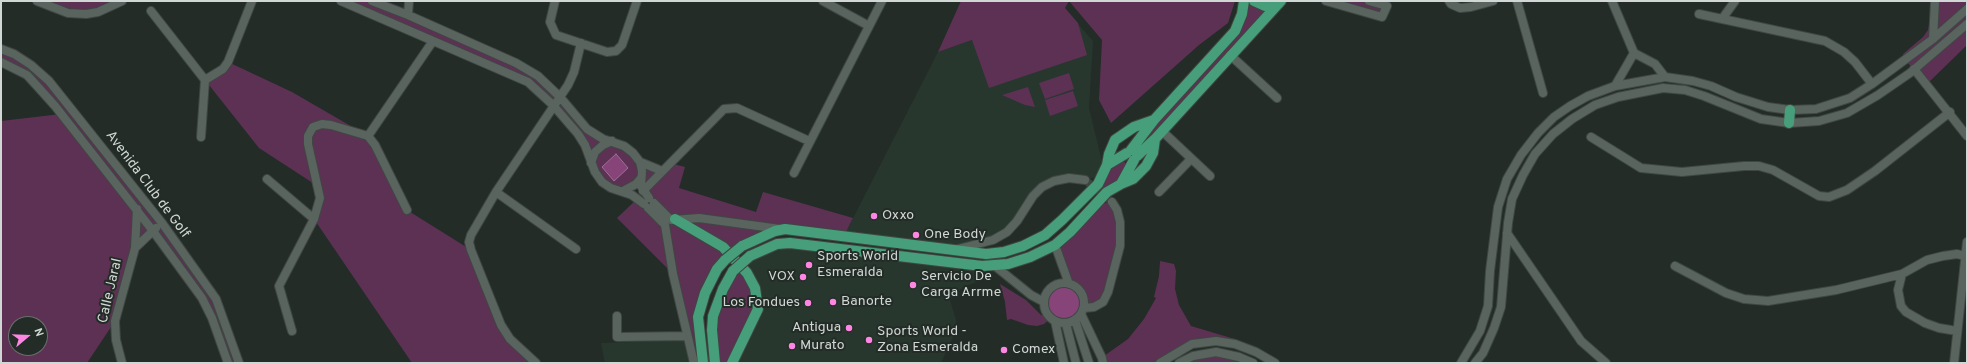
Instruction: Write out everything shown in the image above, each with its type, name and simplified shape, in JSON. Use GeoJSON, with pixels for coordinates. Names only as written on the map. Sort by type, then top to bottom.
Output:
{"type":"FeatureCollection","features":[{"type":"Feature","properties":{"kind":"main road"},"geometry":{"type":"LineString","coordinates":[[1121,184],[1131,156],[1154,120],[1234,31],[1242,14],[1244,1]]}},
{"type":"Feature","properties":{"kind":"main road"},"geometry":{"type":"LineString","coordinates":[[1254,1],[1265,6],[1279,3]]}},
{"type":"Feature","properties":{"kind":"main road"},"geometry":{"type":"LineString","coordinates":[[1107,166],[1131,156],[1158,135],[1279,3]]}},
{"type":"Feature","properties":{"kind":"main road"},"geometry":{"type":"LineString","coordinates":[[1789,123],[1790,110]]}},
{"type":"Feature","properties":{"kind":"main road"},"geometry":{"type":"LineString","coordinates":[[703,363],[698,317],[705,293],[717,270],[725,260],[742,246],[775,231],[785,229],[986,254],[1004,252],[1023,246],[1044,235],[1062,220],[1098,184],[1107,166],[1109,154],[1115,140],[1134,127],[1154,120]]}},
{"type":"Feature","properties":{"kind":"main road"},"geometry":{"type":"LineString","coordinates":[[715,363],[712,330],[713,316],[723,289],[733,271],[750,256],[777,244],[790,243],[982,266],[1008,264],[1030,257],[1055,245],[1070,232],[1107,192],[1133,179],[1146,166],[1153,153],[1158,135]]}},
{"type":"Feature","properties":{"kind":"main road"},"geometry":{"type":"LineString","coordinates":[[1098,184],[1107,192]]}},
{"type":"Feature","properties":{"kind":"main road"},"geometry":{"type":"LineString","coordinates":[[671,221],[723,247],[747,273],[755,288],[758,309],[732,363]]}},
{"type":"Feature","properties":{"kind":"street"},"geometry":{"type":"LineString","coordinates":[[37,1],[68,13],[86,14],[98,12],[122,1]]}},
{"type":"Feature","properties":{"kind":"street"},"geometry":{"type":"LineString","coordinates":[[205,80],[223,69],[228,62],[252,1]]}},
{"type":"Feature","properties":{"kind":"street"},"geometry":{"type":"LineString","coordinates":[[341,1],[528,82],[554,105],[585,145],[591,163],[602,182],[611,188],[648,201]]}},
{"type":"Feature","properties":{"kind":"street"},"geometry":{"type":"LineString","coordinates":[[372,1],[408,15],[527,68],[538,76],[560,97],[587,129],[595,136],[624,146],[640,162],[662,171]]}},
{"type":"Feature","properties":{"kind":"street"},"geometry":{"type":"LineString","coordinates":[[408,15],[409,1]]}},
{"type":"Feature","properties":{"kind":"street"},"geometry":{"type":"LineString","coordinates":[[555,1],[550,22],[552,30],[556,35],[607,52],[616,51],[622,45],[637,1]]}},
{"type":"Feature","properties":{"kind":"street"},"geometry":{"type":"LineString","coordinates":[[823,1],[870,26]]}},
{"type":"Feature","properties":{"kind":"street"},"geometry":{"type":"LineString","coordinates":[[794,173],[809,141],[882,1]]}},
{"type":"Feature","properties":{"kind":"street"},"geometry":{"type":"LineString","coordinates":[[1326,1],[1382,17],[1387,6],[1369,1]]}},
{"type":"Feature","properties":{"kind":"street"},"geometry":{"type":"LineString","coordinates":[[1449,1],[1451,4],[1460,8],[1471,7],[1493,1]]}},
{"type":"Feature","properties":{"kind":"street"},"geometry":{"type":"LineString","coordinates":[[1517,1],[1542,93]]}},
{"type":"Feature","properties":{"kind":"street"},"geometry":{"type":"LineString","coordinates":[[1612,1],[1634,54],[1655,64],[1665,77]]}},
{"type":"Feature","properties":{"kind":"street"},"geometry":{"type":"LineString","coordinates":[[1722,18],[1735,1]]}},
{"type":"Feature","properties":{"kind":"street"},"geometry":{"type":"LineString","coordinates":[[1933,39],[1935,1]]}},
{"type":"Feature","properties":{"kind":"street"},"geometry":{"type":"LineString","coordinates":[[384,19],[388,7]]}},
{"type":"Feature","properties":{"kind":"street"},"geometry":{"type":"LineString","coordinates":[[1460,363],[1480,331],[1488,306],[1490,270],[1498,208],[1507,179],[1521,155],[1554,117],[1588,96],[1615,86],[1665,77],[1693,81],[1711,86],[1736,98],[1768,107],[1790,110],[1816,109],[1850,98],[1872,84],[1933,39],[1967,9]]}},
{"type":"Feature","properties":{"kind":"street"},"geometry":{"type":"LineString","coordinates":[[151,11],[205,80],[201,137]]}},
{"type":"Feature","properties":{"kind":"street"},"geometry":{"type":"LineString","coordinates":[[1699,14],[1825,41],[1844,52],[1855,62],[1872,84]]}},
{"type":"Feature","properties":{"kind":"street"},"geometry":{"type":"LineString","coordinates":[[1475,363],[1483,353],[1501,307],[1507,233],[1512,199],[1535,154],[1553,134],[1572,119],[1595,105],[1618,97],[1663,88],[1678,89],[1704,96],[1761,119],[1789,123],[1819,121],[1847,113],[1878,96],[1914,69],[1967,24]]}},
{"type":"Feature","properties":{"kind":"street"},"geometry":{"type":"LineString","coordinates":[[446,47],[451,34]]}},
{"type":"Feature","properties":{"kind":"street"},"geometry":{"type":"LineString","coordinates":[[368,136],[433,41]]}},
{"type":"Feature","properties":{"kind":"street"},"geometry":{"type":"LineString","coordinates":[[536,363],[510,339],[501,325],[469,242],[471,235],[496,192],[560,97],[574,72],[580,44]]}},
{"type":"Feature","properties":{"kind":"street","name":"Avenida Club de Golf"},"geometry":{"type":"LineString","coordinates":[[1,48],[31,65],[49,81],[143,198],[216,298],[239,363]]}},
{"type":"Feature","properties":{"kind":"street"},"geometry":{"type":"LineString","coordinates":[[1615,86],[1634,54]]}},
{"type":"Feature","properties":{"kind":"street"},"geometry":{"type":"LineString","coordinates":[[1230,55],[1277,98]]}},
{"type":"Feature","properties":{"kind":"street","name":"Avenida Club de Golf"},"geometry":{"type":"LineString","coordinates":[[1,62],[27,76],[38,87],[55,106],[154,231],[202,298],[212,318],[228,363]]}},
{"type":"Feature","properties":{"kind":"street"},"geometry":{"type":"LineString","coordinates":[[1914,69],[1950,112],[1967,136]]}},
{"type":"Feature","properties":{"kind":"street"},"geometry":{"type":"LineString","coordinates":[[648,201],[662,171],[724,109],[730,107],[737,108],[809,141]]}},
{"type":"Feature","properties":{"kind":"street"},"geometry":{"type":"LineString","coordinates":[[1591,137],[1642,168],[1682,172],[1759,166],[1773,170],[1819,196],[1829,197],[1839,194],[1858,183],[1950,112]]}},
{"type":"Feature","properties":{"kind":"street"},"geometry":{"type":"LineString","coordinates":[[292,331],[279,286],[319,208],[320,198],[308,144],[308,136],[313,127],[322,124],[331,125],[368,136],[407,210]]}},
{"type":"Feature","properties":{"kind":"street"},"geometry":{"type":"LineString","coordinates":[[1158,135],[1191,159],[1210,176]]}},
{"type":"Feature","properties":{"kind":"street"},"geometry":{"type":"LineString","coordinates":[[591,163],[594,152],[602,145],[612,141]]}},
{"type":"Feature","properties":{"kind":"street"},"geometry":{"type":"LineString","coordinates":[[1159,192],[1191,159]]}},
{"type":"Feature","properties":{"kind":"street"},"geometry":{"type":"LineString","coordinates":[[640,162],[642,171],[641,178],[648,201],[659,213],[671,221],[699,218],[785,229]]}},
{"type":"Feature","properties":{"kind":"street"},"geometry":{"type":"LineString","coordinates":[[623,191],[636,184],[641,178]]}},
{"type":"Feature","properties":{"kind":"street"},"geometry":{"type":"LineString","coordinates":[[956,250],[993,240],[1007,232],[1017,221],[1033,196],[1042,187],[1054,181],[1069,178],[1085,180]]}},
{"type":"Feature","properties":{"kind":"street"},"geometry":{"type":"LineString","coordinates":[[267,179],[314,219]]}},
{"type":"Feature","properties":{"kind":"street"},"geometry":{"type":"LineString","coordinates":[[496,192],[576,249]]}},
{"type":"Feature","properties":{"kind":"street","name":"Calle Jaral"},"geometry":{"type":"LineString","coordinates":[[122,363],[116,340],[115,321],[135,248],[137,210],[143,198]]}},
{"type":"Feature","properties":{"kind":"street"},"geometry":{"type":"LineString","coordinates":[[1102,361],[1083,311],[1084,299],[1077,288],[1069,284],[1059,284],[1054,286],[1046,296],[1044,302],[1048,316],[1055,321],[1066,324],[1075,320],[1083,311],[1103,302],[1108,292],[1120,246],[1120,222],[1117,210],[1112,202]]}},
{"type":"Feature","properties":{"kind":"street"},"geometry":{"type":"LineString","coordinates":[[671,221],[673,274],[694,363]]}},
{"type":"Feature","properties":{"kind":"street","name":"Calle Jaral"},"geometry":{"type":"LineString","coordinates":[[135,248],[162,224]]}},
{"type":"Feature","properties":{"kind":"street"},"geometry":{"type":"LineString","coordinates":[[1507,233],[1549,291],[1581,341],[1606,363]]}},
{"type":"Feature","properties":{"kind":"street"},"geometry":{"type":"LineString","coordinates":[[1952,362],[1967,242]]}},
{"type":"Feature","properties":{"kind":"street"},"geometry":{"type":"LineString","coordinates":[[1055,245],[1069,284]]}},
{"type":"Feature","properties":{"kind":"street"},"geometry":{"type":"LineString","coordinates":[[1675,266],[1726,293],[1744,299],[1768,301],[1836,290],[1902,274],[1927,260],[1957,254],[1965,256]]}},
{"type":"Feature","properties":{"kind":"street"},"geometry":{"type":"LineString","coordinates":[[994,266],[1031,295],[1044,302]]}},
{"type":"Feature","properties":{"kind":"street"},"geometry":{"type":"LineString","coordinates":[[1902,274],[1898,290],[1901,306],[1906,312],[1939,328],[1957,331]]}},
{"type":"Feature","properties":{"kind":"street"},"geometry":{"type":"LineString","coordinates":[[617,316],[617,337],[687,336]]}},
{"type":"Feature","properties":{"kind":"street"},"geometry":{"type":"LineString","coordinates":[[1075,320],[1089,363]]}},
{"type":"Feature","properties":{"kind":"street"},"geometry":{"type":"LineString","coordinates":[[1055,321],[1064,363]]}},
{"type":"Feature","properties":{"kind":"street"},"geometry":{"type":"LineString","coordinates":[[1066,324],[1076,363]]}},
{"type":"Feature","properties":{"kind":"street"},"geometry":{"type":"LineString","coordinates":[[1059,337],[1058,351],[1060,363]]}},
{"type":"Feature","properties":{"kind":"street"},"geometry":{"type":"LineString","coordinates":[[1070,339],[1069,348],[1072,363]]}},
{"type":"Feature","properties":{"kind":"street"},"geometry":{"type":"LineString","coordinates":[[1160,363],[1192,344],[1216,341],[1234,344],[1256,352],[1275,363]]}},
{"type":"Feature","properties":{"kind":"street"},"geometry":{"type":"LineString","coordinates":[[1179,363],[1193,356],[1216,352],[1238,357],[1253,363]]}},
{"type":"Feature","properties":{"kind":"shaded area"},"geometry":{"type":"Polygon","coordinates":[[[31,1],[122,1],[86,14],[45,7],[31,1]]]}},
{"type":"Feature","properties":{"kind":"shaded area"},"geometry":{"type":"Polygon","coordinates":[[[341,1],[372,1],[527,68],[587,129],[612,141],[640,162],[662,171],[670,163],[685,167],[679,188],[756,212],[763,192],[853,218],[844,236],[785,229],[725,260],[698,317],[703,363],[694,363],[673,274],[617,218],[638,198],[646,210],[657,216],[653,199],[646,194],[641,186],[623,191],[611,188],[595,172],[585,145],[528,82],[341,1]]]}},
{"type":"Feature","properties":{"kind":"shaded area"},"geometry":{"type":"Polygon","coordinates":[[[961,1],[1069,1],[1065,8],[1078,23],[1087,55],[989,88],[972,40],[938,52],[961,1]]]}},
{"type":"Feature","properties":{"kind":"shaded area"},"geometry":{"type":"Polygon","coordinates":[[[1069,1],[1235,1],[1228,23],[1199,45],[1111,123],[1099,100],[1102,40],[1069,1]]]}},
{"type":"Feature","properties":{"kind":"shaded area"},"geometry":{"type":"Polygon","coordinates":[[[1244,1],[1281,1],[1140,153],[1133,147],[1235,31],[1244,1]]]}},
{"type":"Feature","properties":{"kind":"shaded area"},"geometry":{"type":"Polygon","coordinates":[[[1326,1],[1369,1],[1387,6],[1382,17],[1326,1]]]}},
{"type":"Feature","properties":{"kind":"shaded area"},"geometry":{"type":"Polygon","coordinates":[[[1934,1],[1967,1],[1967,45],[1927,84],[1905,60],[1903,54],[1923,37],[1928,30],[1934,1]]]}},
{"type":"Feature","properties":{"kind":"shaded area"},"geometry":{"type":"Polygon","coordinates":[[[1064,8],[1093,41],[1089,108],[1104,170],[1100,176],[1085,180],[1069,178],[1042,187],[1007,232],[956,250],[844,236],[938,52],[1064,8]]]}},
{"type":"Feature","properties":{"kind":"shaded area"},"geometry":{"type":"Polygon","coordinates":[[[1,49],[31,65],[207,286],[238,363],[228,363],[212,318],[153,231],[135,248],[115,321],[87,363],[1,363],[1,121],[61,114],[38,87],[1,62],[1,49]]]}},
{"type":"Feature","properties":{"kind":"shaded area"},"geometry":{"type":"Polygon","coordinates":[[[228,62],[292,92],[368,136],[407,210],[471,250],[501,325],[536,363],[412,363],[314,219],[319,187],[259,148],[205,80],[228,62]]]}},
{"type":"Feature","properties":{"kind":"shaded area"},"geometry":{"type":"Polygon","coordinates":[[[1069,73],[1074,89],[1045,99],[1039,83],[1069,73]]]}},
{"type":"Feature","properties":{"kind":"shaded area"},"geometry":{"type":"Polygon","coordinates":[[[1028,87],[1035,107],[1025,105],[1002,95],[1028,87]]]}},
{"type":"Feature","properties":{"kind":"shaded area"},"geometry":{"type":"Polygon","coordinates":[[[1073,91],[1078,106],[1050,116],[1045,100],[1073,91]]]}},
{"type":"Feature","properties":{"kind":"shaded area"},"geometry":{"type":"Polygon","coordinates":[[[616,154],[628,168],[614,181],[602,167],[616,154]]]}},
{"type":"Feature","properties":{"kind":"shaded area"},"geometry":{"type":"Polygon","coordinates":[[[1120,158],[1130,167],[1107,192],[1098,184],[1120,158]]]}},
{"type":"Feature","properties":{"kind":"shaded area"},"geometry":{"type":"Polygon","coordinates":[[[1112,202],[1120,222],[1108,292],[1094,307],[1084,308],[1084,299],[1081,293],[1072,285],[1055,245],[1095,205],[1112,202]]]}},
{"type":"Feature","properties":{"kind":"shaded area"},"geometry":{"type":"Polygon","coordinates":[[[777,244],[982,266],[982,280],[963,287],[950,300],[956,320],[955,333],[941,363],[732,363],[750,256],[777,244]]]}},
{"type":"Feature","properties":{"kind":"shaded area"},"geometry":{"type":"Polygon","coordinates":[[[1160,261],[1174,264],[1176,271],[1175,289],[1179,305],[1191,326],[1238,340],[1256,352],[1235,344],[1192,344],[1160,363],[1105,363],[1104,356],[1128,339],[1144,319],[1156,298],[1154,297],[1159,276],[1160,261]]]}},
{"type":"Feature","properties":{"kind":"shaded area"},"geometry":{"type":"Polygon","coordinates":[[[733,271],[747,273],[758,299],[732,363],[715,363],[712,330],[733,271]]]}},
{"type":"Feature","properties":{"kind":"shaded area"},"geometry":{"type":"Polygon","coordinates":[[[1060,283],[1068,283],[1075,286],[1081,292],[1084,303],[1081,314],[1075,320],[1068,323],[1060,323],[1053,320],[1047,314],[1044,307],[1044,299],[1047,292],[1053,286],[1060,283]]]}},
{"type":"Feature","properties":{"kind":"shaded area"},"geometry":{"type":"Polygon","coordinates":[[[1000,284],[1026,300],[1041,315],[1051,318],[1044,324],[1037,326],[1028,325],[1011,319],[1007,320],[1005,302],[1000,284]]]}},
{"type":"Feature","properties":{"kind":"shaded area"},"geometry":{"type":"Polygon","coordinates":[[[688,340],[694,363],[605,363],[601,343],[688,340]]]}},
{"type":"Feature","properties":{"kind":"shaded area"},"geometry":{"type":"Polygon","coordinates":[[[1216,352],[1253,363],[1179,363],[1216,352]]]}},
{"type":"Feature","properties":{"kind":"tunnel"},"geometry":{"type":"LineString","coordinates":[[1085,180],[1112,202]]}},
{"type":"Feature","properties":{"kind":"place","name":"Oxxo"},"geometry":{"type":"Point","coordinates":[874,216]}},
{"type":"Feature","properties":{"kind":"place","name":"One Body"},"geometry":{"type":"Point","coordinates":[916,235]}},
{"type":"Feature","properties":{"kind":"place","name":"Sports World Esmeralda"},"geometry":{"type":"Point","coordinates":[809,265]}},
{"type":"Feature","properties":{"kind":"place","name":"VOX"},"geometry":{"type":"Point","coordinates":[803,277]}},
{"type":"Feature","properties":{"kind":"place","name":"Servicio De Carga Arrme"},"geometry":{"type":"Point","coordinates":[913,285]}},
{"type":"Feature","properties":{"kind":"place","name":"Banorte"},"geometry":{"type":"Point","coordinates":[833,302]}},
{"type":"Feature","properties":{"kind":"place","name":"Los Fondues"},"geometry":{"type":"Point","coordinates":[808,303]}},
{"type":"Feature","properties":{"kind":"place","name":"Antigua"},"geometry":{"type":"Point","coordinates":[849,328]}},
{"type":"Feature","properties":{"kind":"place","name":"Sports World - Zona Esmeralda"},"geometry":{"type":"Point","coordinates":[869,340]}},
{"type":"Feature","properties":{"kind":"place","name":"Murato"},"geometry":{"type":"Point","coordinates":[792,346]}},
{"type":"Feature","properties":{"kind":"place","name":"Comex"},"geometry":{"type":"Point","coordinates":[1004,350]}}]}
